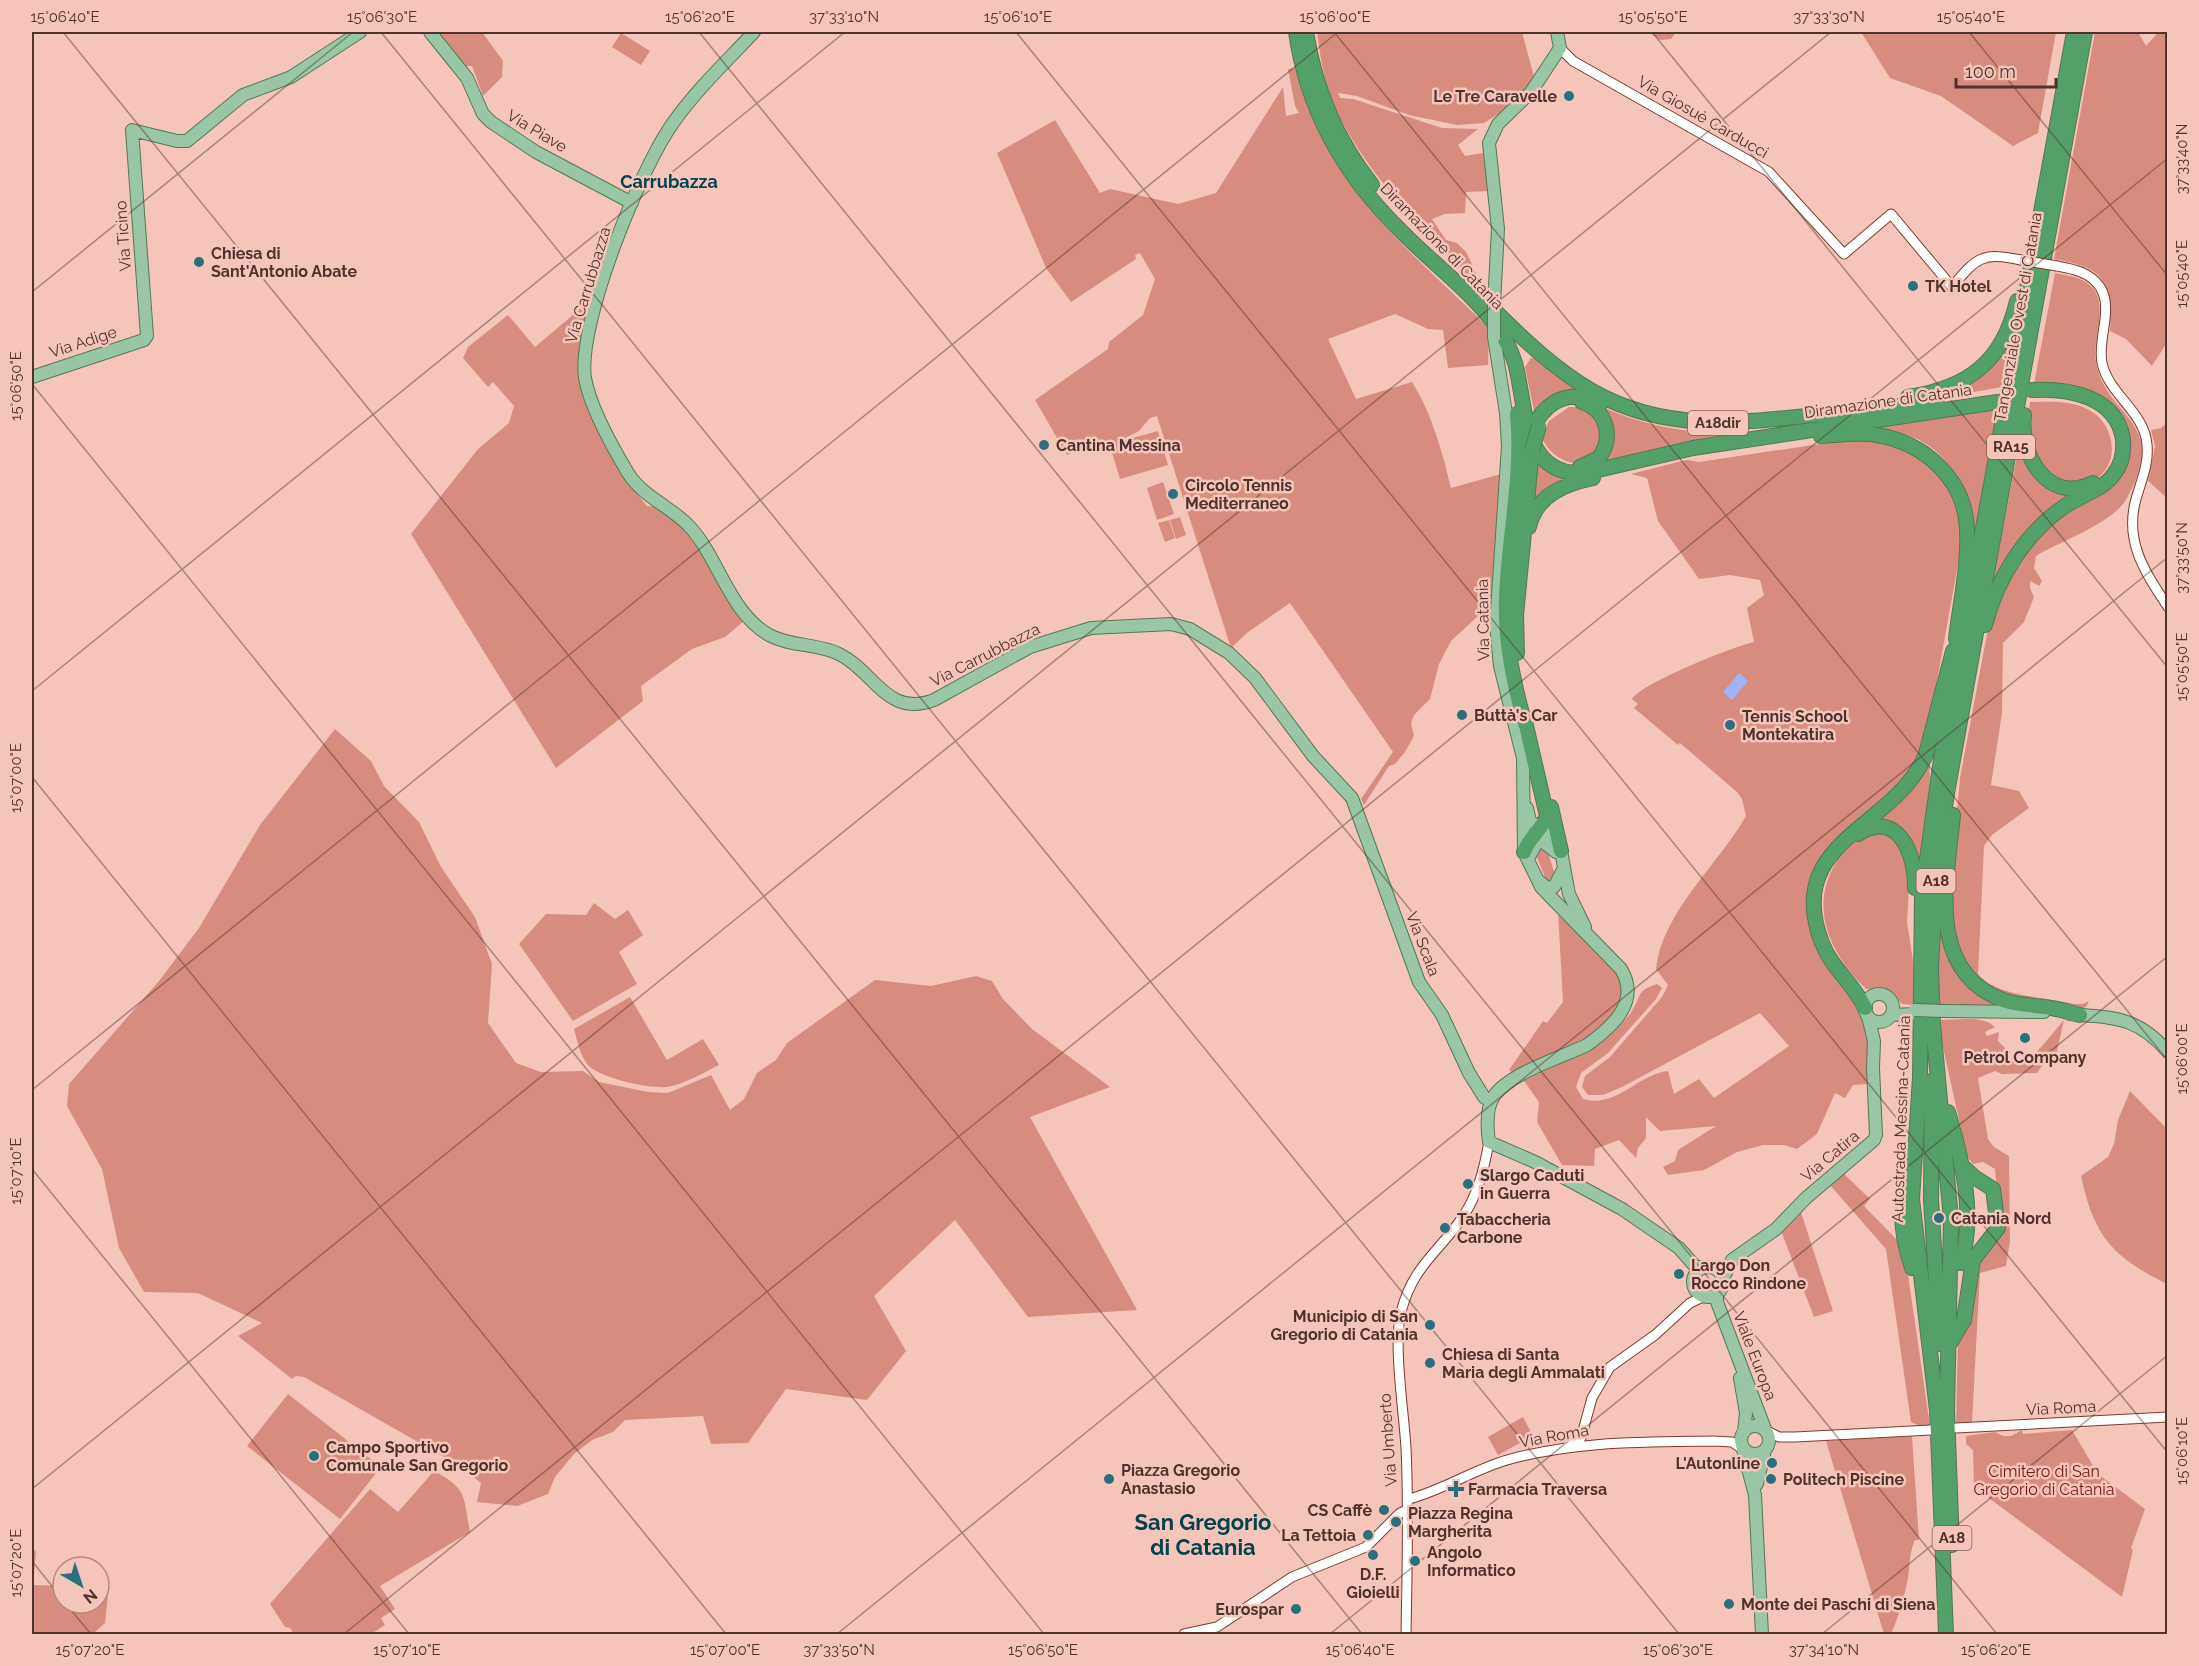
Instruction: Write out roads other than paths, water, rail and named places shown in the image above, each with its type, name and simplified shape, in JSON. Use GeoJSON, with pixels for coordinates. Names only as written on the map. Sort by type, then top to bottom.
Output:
{"type":"FeatureCollection","features":[{"type":"Feature","properties":{"kind":"highway","name":"Diramazione di Catania"},"geometry":{"type":"LineString","coordinates":[[1296,32],[1310,90],[1331,142],[1353,176],[1400,231],[1470,297],[1502,333],[1516,365],[1532,441],[1544,458],[1556,468],[1570,473],[1585,473],[1723,443],[1998,398],[1749,423],[1700,423],[1654,415],[1593,391],[1549,361],[1476,295],[1408,227],[1354,162],[1325,106],[1306,32]]}},
{"type":"Feature","properties":{"kind":"highway","name":"Tangenziale Ovest di Catania"},"geometry":{"type":"LineString","coordinates":[[1964,643],[2074,32]]}},
{"type":"Feature","properties":{"kind":"highway","name":"Tangenziale Ovest di Catania"},"geometry":{"type":"LineString","coordinates":[[1964,643],[2040,289],[2085,32]]}},
{"type":"Feature","properties":{"kind":"highway"},"geometry":{"type":"LineString","coordinates":[[1700,423],[1921,395],[1948,388],[1967,379],[1993,356],[2008,333],[2019,294],[2034,215],[2046,189]]}},
{"type":"Feature","properties":{"kind":"highway"},"geometry":{"type":"LineString","coordinates":[[1400,231],[1492,327],[1507,359],[1517,410],[1519,441],[1506,622],[1515,688],[1546,809],[1545,820],[1541,828],[1530,838],[1527,861]]}},
{"type":"Feature","properties":{"kind":"highway"},"geometry":{"type":"LineString","coordinates":[[1961,720],[1972,687],[1993,602],[2011,563],[2030,538],[2056,513],[2110,479],[2122,456],[2119,427],[2102,405],[2072,392],[2031,393],[2070,398],[2086,403],[2103,415],[2113,429],[2116,448],[2110,466],[2103,476],[2078,488],[2058,486],[2042,476],[2026,451],[2022,426],[2038,333],[2040,289]]}},
{"type":"Feature","properties":{"kind":"highway"},"geometry":{"type":"LineString","coordinates":[[1476,295],[1502,325],[1515,347],[1525,378],[1534,427],[1549,454],[1566,465],[1584,466],[1599,458],[1607,442],[1608,430],[1601,415],[1591,406],[1579,401],[1568,401],[1556,406],[1537,424]]}},
{"type":"Feature","properties":{"kind":"highway"},"geometry":{"type":"LineString","coordinates":[[1525,724],[1514,665],[1512,631],[1529,447],[1537,424],[1549,405],[1562,398],[1575,395],[1590,398],[1652,423],[1679,428],[1721,431],[1776,427],[1947,402]]}},
{"type":"Feature","properties":{"kind":"highway"},"geometry":{"type":"LineString","coordinates":[[1519,576],[1532,516],[1540,504],[1563,487],[1689,455],[1765,441],[1807,430]]}},
{"type":"Feature","properties":{"kind":"highway"},"geometry":{"type":"LineString","coordinates":[[1723,443],[1874,435],[1907,443],[1937,463],[1959,494],[1967,529],[1964,643],[1926,754],[1918,770],[1898,795],[1834,849],[1824,864],[1815,890],[1814,916],[1823,945],[1838,971],[1857,992],[1867,1012]]}},
{"type":"Feature","properties":{"kind":"highway"},"geometry":{"type":"LineString","coordinates":[[1529,447],[1516,637],[1519,673],[1563,860]]}},
{"type":"Feature","properties":{"kind":"highway","name":"Autostrada Messina-Catania"},"geometry":{"type":"LineString","coordinates":[[1953,1635],[1946,1339],[1952,1280],[1951,1219],[1947,1120],[1935,1081],[1931,968],[1937,861],[1961,720],[1964,643]]}},
{"type":"Feature","properties":{"kind":"highway","name":"Autostrada Messina-Catania"},"geometry":{"type":"LineString","coordinates":[[1946,1635],[1935,1395],[1912,1199],[1918,1128],[1920,960],[1925,866],[1942,752],[1964,643]]}},
{"type":"Feature","properties":{"kind":"highway"},"geometry":{"type":"LineString","coordinates":[[1957,738],[1945,924],[1953,954],[1971,979],[1995,997],[2016,1004],[2046,1007],[2080,1015]]}},
{"type":"Feature","properties":{"kind":"highway"},"geometry":{"type":"LineString","coordinates":[[1873,995],[1859,989],[1836,961],[1822,932],[1817,908],[1822,881],[1832,859],[1844,845],[1867,829],[1880,827],[1891,831],[1904,840],[1912,855],[1915,873],[1913,921],[1920,960]]}},
{"type":"Feature","properties":{"kind":"highway"},"geometry":{"type":"LineString","coordinates":[[1920,992],[1923,1005],[1923,1149],[1935,1395]]}},
{"type":"Feature","properties":{"kind":"highway"},"geometry":{"type":"LineString","coordinates":[[1935,1081],[1941,1276],[1946,1339]]}},
{"type":"Feature","properties":{"kind":"highway"},"geometry":{"type":"LineString","coordinates":[[1946,1339],[1956,1305],[1961,1263],[1962,1218],[1947,1120]]}},
{"type":"Feature","properties":{"kind":"highway"},"geometry":{"type":"LineString","coordinates":[[1947,1120],[1958,1150],[1968,1235],[1961,1263]]}},
{"type":"Feature","properties":{"kind":"highway"},"geometry":{"type":"LineString","coordinates":[[1947,1120],[1956,1218],[1956,1305]]}},
{"type":"Feature","properties":{"kind":"highway"},"geometry":{"type":"LineString","coordinates":[[1918,1128],[1904,1185],[1901,1220],[1926,1325]]}},
{"type":"Feature","properties":{"kind":"highway"},"geometry":{"type":"LineString","coordinates":[[1946,1339],[1964,1320],[1973,1260],[1998,1228],[1994,1192],[1989,1179],[1974,1172],[1958,1150]]}},
{"type":"Feature","properties":{"kind":"highway"},"geometry":{"type":"LineString","coordinates":[[1961,1168],[1969,1180],[1994,1192]]}},
{"type":"Feature","properties":{"kind":"main road","name":"Via Ticino"},"geometry":{"type":"LineString","coordinates":[[144,340],[147,336],[132,130],[177,141],[187,141],[243,95],[291,77],[360,32]]}},
{"type":"Feature","properties":{"kind":"main road","name":"Via Piave"},"geometry":{"type":"LineString","coordinates":[[430,32],[467,78],[483,114],[491,122],[536,152],[632,203]]}},
{"type":"Feature","properties":{"kind":"main road","name":"Via Carrubbazza"},"geometry":{"type":"LineString","coordinates":[[754,32],[672,123],[657,148],[610,259],[586,338],[584,365],[588,393],[615,448],[635,482],[692,529],[742,610],[760,629],[782,641],[838,653],[890,696],[908,704],[934,700],[996,664],[1064,634],[1118,625],[1171,624],[1201,635],[1247,669],[1312,756],[1343,787]]}},
{"type":"Feature","properties":{"kind":"main road"},"geometry":{"type":"LineString","coordinates":[[1557,32],[1560,48]]}},
{"type":"Feature","properties":{"kind":"main road","name":"Via Catania"},"geometry":{"type":"LineString","coordinates":[[1527,861],[1523,758],[1503,682],[1497,646],[1496,588],[1508,446],[1506,413],[1494,338],[1498,229],[1489,143],[1498,124],[1531,92],[1560,48]]}},
{"type":"Feature","properties":{"kind":"main road","name":"Via Adige"},"geometry":{"type":"LineString","coordinates":[[32,377],[144,340]]}},
{"type":"Feature","properties":{"kind":"main road"},"geometry":{"type":"LineString","coordinates":[[1524,777],[1528,817],[1550,834],[1563,860],[1575,909],[1602,948]]}},
{"type":"Feature","properties":{"kind":"main road","name":"Via Scala"},"geometry":{"type":"LineString","coordinates":[[1343,787],[1359,811],[1419,982],[1442,1016],[1469,1073],[1484,1097],[1491,1102]]}},
{"type":"Feature","properties":{"kind":"main road"},"geometry":{"type":"LineString","coordinates":[[1527,861],[1533,848],[1542,841],[1549,844],[1563,860]]}},
{"type":"Feature","properties":{"kind":"main road"},"geometry":{"type":"LineString","coordinates":[[1527,861],[1542,884],[1551,888],[1557,885],[1563,860]]}},
{"type":"Feature","properties":{"kind":"main road"},"geometry":{"type":"LineString","coordinates":[[1527,861],[1552,901],[1621,969],[1627,980],[1629,994],[1622,1012],[1607,1029],[1587,1045],[1511,1081],[1497,1093],[1491,1102],[1489,1142],[1535,1162],[1622,1209],[1662,1236],[1701,1271],[1719,1272],[1723,1280]]}},
{"type":"Feature","properties":{"kind":"main road"},"geometry":{"type":"LineString","coordinates":[[1873,995],[1885,995],[1890,1013],[1874,1041],[1867,1012],[1873,995]]}},
{"type":"Feature","properties":{"kind":"main road"},"geometry":{"type":"LineString","coordinates":[[1867,1012],[1876,1021],[1890,1013],[1915,1012],[2104,1016],[2136,1024],[2155,1038],[2168,1052]]}},
{"type":"Feature","properties":{"kind":"main road","name":"Via Catira"},"geometry":{"type":"LineString","coordinates":[[1732,1260],[1776,1229],[1806,1198],[1874,1140],[1874,1041]]}},
{"type":"Feature","properties":{"kind":"main road"},"geometry":{"type":"LineString","coordinates":[[1701,1271],[1732,1260]]}},
{"type":"Feature","properties":{"kind":"main road"},"geometry":{"type":"LineString","coordinates":[[1701,1271],[1695,1290],[1709,1296],[1722,1288],[1732,1260]]}},
{"type":"Feature","properties":{"kind":"main road","name":"Viale Europa"},"geometry":{"type":"LineString","coordinates":[[1709,1296],[1717,1302],[1766,1430]]}},
{"type":"Feature","properties":{"kind":"main road","name":"Viale Europa"},"geometry":{"type":"LineString","coordinates":[[1709,1296],[1743,1389],[1746,1413],[1743,1434]]}},
{"type":"Feature","properties":{"kind":"main road"},"geometry":{"type":"LineString","coordinates":[[1755,1494],[1765,1449],[1766,1430],[1756,1426],[1743,1434],[1742,1449],[1749,1464],[1755,1494],[1762,1635]]}},
{"type":"Feature","properties":{"kind":"main road"},"geometry":{"type":"LineString","coordinates":[[1742,1449],[1755,1454],[1765,1449]]}},
{"type":"Feature","properties":{"kind":"street","name":"Via Giosuè Carducci"},"geometry":{"type":"LineString","coordinates":[[1560,48],[1573,61],[1769,172],[1844,254],[1891,214],[1952,287],[1973,263],[1984,256],[1997,255],[2056,266],[2089,276],[2104,296],[2102,364],[2115,390],[2140,422],[2147,445],[2147,457],[2135,500]]}},
{"type":"Feature","properties":{"kind":"street"},"geometry":{"type":"LineString","coordinates":[[2135,500],[2137,542],[2142,556],[2168,599]]}},
{"type":"Feature","properties":{"kind":"street"},"geometry":{"type":"LineString","coordinates":[[2135,500],[2131,520],[2133,543],[2142,567],[2168,607]]}},
{"type":"Feature","properties":{"kind":"street","name":"Via Umberto"},"geometry":{"type":"LineString","coordinates":[[1406,1635],[1409,1504],[1399,1318],[1416,1275],[1471,1203],[1482,1176],[1489,1142]]}},
{"type":"Feature","properties":{"kind":"street"},"geometry":{"type":"LineString","coordinates":[[1560,1448],[1576,1443],[1584,1431],[1592,1398],[1610,1367],[1655,1335],[1690,1303],[1709,1296]]}},
{"type":"Feature","properties":{"kind":"street","name":"Via Roma"},"geometry":{"type":"LineString","coordinates":[[1956,1428],[2168,1417]]}},
{"type":"Feature","properties":{"kind":"street"},"geometry":{"type":"LineString","coordinates":[[1766,1430],[1779,1437],[1931,1430]]}},
{"type":"Feature","properties":{"kind":"street"},"geometry":{"type":"LineString","coordinates":[[1584,1431],[1588,1442],[1595,1444]]}},
{"type":"Feature","properties":{"kind":"street"},"geometry":{"type":"LineString","coordinates":[[1713,1441],[1743,1434]]}},
{"type":"Feature","properties":{"kind":"street"},"geometry":{"type":"LineString","coordinates":[[1765,1449],[1775,1441],[1796,1437]]}},
{"type":"Feature","properties":{"kind":"street"},"geometry":{"type":"LineString","coordinates":[[1713,1441],[1732,1442],[1742,1449]]}},
{"type":"Feature","properties":{"kind":"street","name":"Via Roma"},"geometry":{"type":"LineString","coordinates":[[1184,1635],[1217,1627],[1292,1577],[1366,1547],[1409,1504],[1497,1463],[1560,1448],[1595,1444],[1713,1441]]}},
{"type":"Feature","properties":{"kind":"water"},"geometry":{"type":"Polygon","coordinates":[[[1739,673],[1748,681],[1732,700],[1723,692],[1739,673]]]}},
{"type":"Feature","properties":{"kind":"place","name":"Le Tre Caravelle"},"geometry":{"type":"Point","coordinates":[1569,96]}},
{"type":"Feature","properties":{"kind":"place","name":"Chiesa di Sant'Antonio Abate"},"geometry":{"type":"Point","coordinates":[199,262]}},
{"type":"Feature","properties":{"kind":"place","name":"TK Hotel"},"geometry":{"type":"Point","coordinates":[1913,286]}},
{"type":"Feature","properties":{"kind":"place","name":"Cantina Messina"},"geometry":{"type":"Point","coordinates":[1044,445]}},
{"type":"Feature","properties":{"kind":"place","name":"Circolo Tennis Mediterraneo"},"geometry":{"type":"Point","coordinates":[1173,494]}},
{"type":"Feature","properties":{"kind":"place","name":"Buttà's Car"},"geometry":{"type":"Point","coordinates":[1462,715]}},
{"type":"Feature","properties":{"kind":"place","name":"Tennis School Montekatira"},"geometry":{"type":"Point","coordinates":[1730,725]}},
{"type":"Feature","properties":{"kind":"place","name":"Petrol Company"},"geometry":{"type":"Point","coordinates":[2025,1038]}},
{"type":"Feature","properties":{"kind":"place","name":"Slargo Caduti in Guerra"},"geometry":{"type":"Point","coordinates":[1468,1184]}},
{"type":"Feature","properties":{"kind":"place","name":"Catania Nord"},"geometry":{"type":"Point","coordinates":[1939,1218]}},
{"type":"Feature","properties":{"kind":"place","name":"Tabaccheria Carbone"},"geometry":{"type":"Point","coordinates":[1445,1228]}},
{"type":"Feature","properties":{"kind":"place","name":"Largo Don Rocco Rindone"},"geometry":{"type":"Point","coordinates":[1679,1274]}},
{"type":"Feature","properties":{"kind":"place","name":"Municipio di San Gregorio di Catania"},"geometry":{"type":"Point","coordinates":[1430,1325]}},
{"type":"Feature","properties":{"kind":"place","name":"Chiesa di Santa Maria degli Ammalati"},"geometry":{"type":"Point","coordinates":[1430,1363]}},
{"type":"Feature","properties":{"kind":"place","name":"Campo Sportivo Comunale San Gregorio"},"geometry":{"type":"Point","coordinates":[314,1456]}},
{"type":"Feature","properties":{"kind":"place","name":"L'Autonline"},"geometry":{"type":"Point","coordinates":[1772,1463]}},
{"type":"Feature","properties":{"kind":"place","name":"Piazza Gregorio Anastasio"},"geometry":{"type":"Point","coordinates":[1109,1479]}},
{"type":"Feature","properties":{"kind":"place","name":"Politech Piscine"},"geometry":{"type":"Point","coordinates":[1771,1479]}},
{"type":"Feature","properties":{"kind":"place","name":"Farmacia Traversa"},"geometry":{"type":"Point","coordinates":[1456,1489]}},
{"type":"Feature","properties":{"kind":"place","name":"CS Caffè"},"geometry":{"type":"Point","coordinates":[1384,1510]}},
{"type":"Feature","properties":{"kind":"place","name":"Piazza Regina Margherita"},"geometry":{"type":"Point","coordinates":[1396,1522]}},
{"type":"Feature","properties":{"kind":"place","name":"La Tettoia"},"geometry":{"type":"Point","coordinates":[1368,1535]}},
{"type":"Feature","properties":{"kind":"place","name":"D.F. Gioielli"},"geometry":{"type":"Point","coordinates":[1373,1555]}},
{"type":"Feature","properties":{"kind":"place","name":"Angolo Informatico"},"geometry":{"type":"Point","coordinates":[1415,1561]}},
{"type":"Feature","properties":{"kind":"place","name":"Monte dei Paschi di Siena"},"geometry":{"type":"Point","coordinates":[1729,1604]}},
{"type":"Feature","properties":{"kind":"place","name":"Eurospar"},"geometry":{"type":"Point","coordinates":[1296,1609]}},
{"type":"Feature","properties":{"kind":"district","name":"Carrubazza"},"geometry":{"type":"Point","coordinates":[669,181]}},
{"type":"Feature","properties":{"kind":"district","name":"San Gregorio di Catania"},"geometry":{"type":"Point","coordinates":[1203,1534]}},
{"type":"Feature","properties":{"kind":"park label","name":"Cimitero di San Gregorio di Catania"},"geometry":{"type":"Point","coordinates":[2044,1480]}}]}
